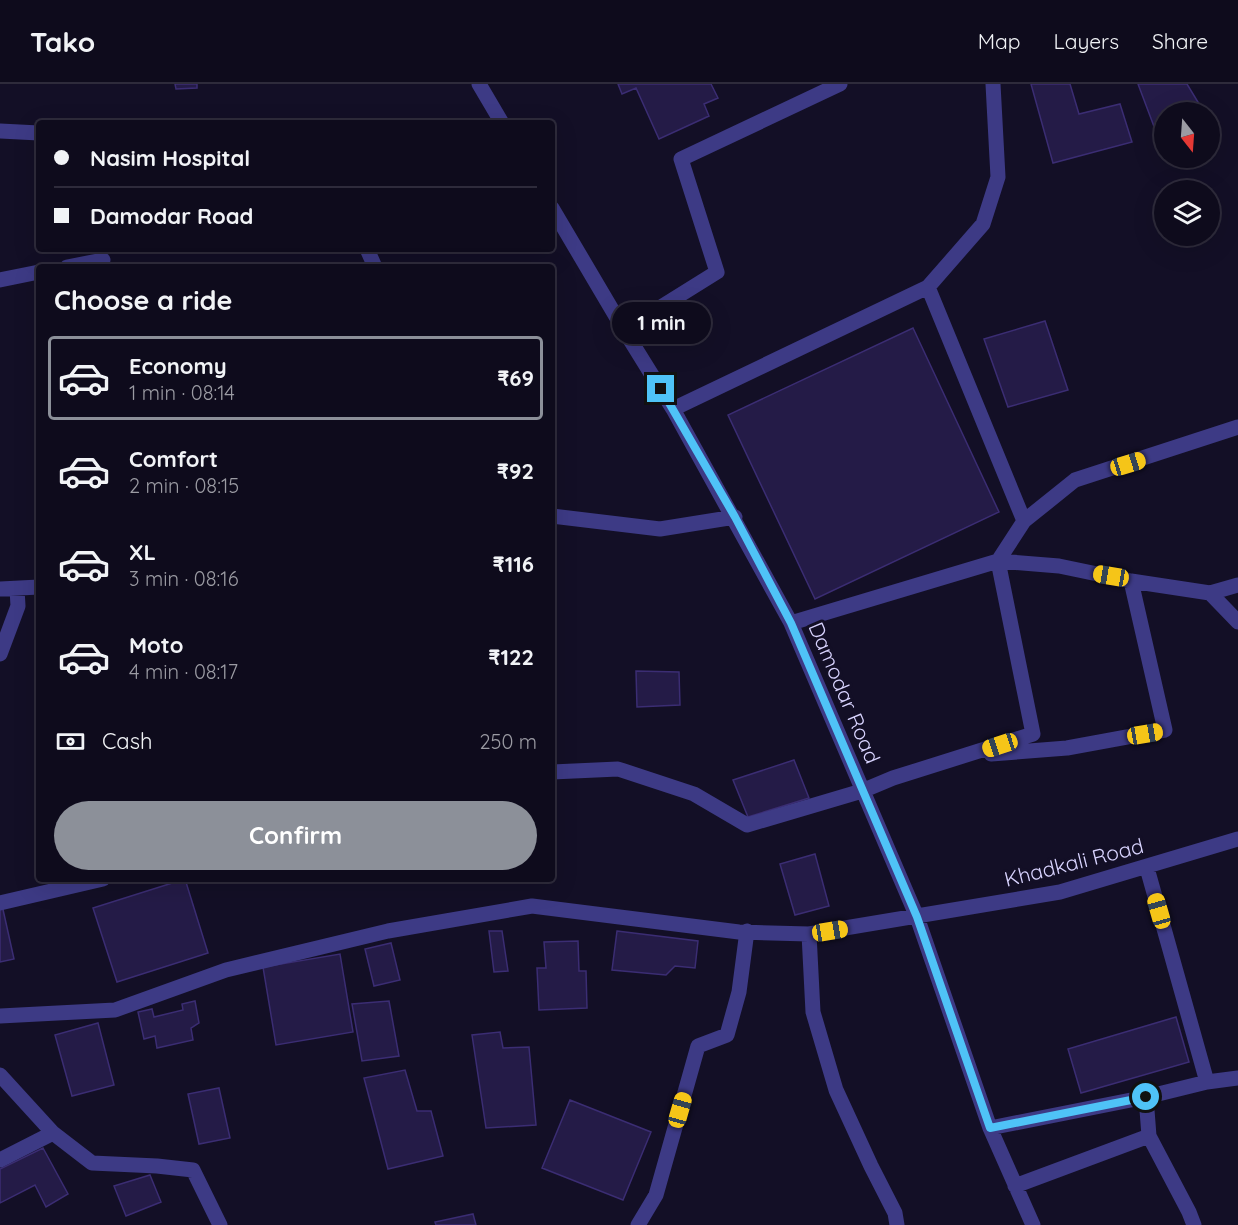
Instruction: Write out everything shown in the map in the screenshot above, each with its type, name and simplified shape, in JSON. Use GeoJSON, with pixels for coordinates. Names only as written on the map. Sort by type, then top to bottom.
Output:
{"type":"FeatureCollection","features":[{"type":"Feature","properties":{"kind":"street"},"geometry":{"type":"LineString","coordinates":[[479,84],[500,120]]}},
{"type":"Feature","properties":{"kind":"street"},"geometry":{"type":"LineString","coordinates":[[624,330],[717,272],[681,159],[840,84]]}},
{"type":"Feature","properties":{"kind":"street"},"geometry":{"type":"LineString","coordinates":[[674,409],[928,287],[983,224],[998,177],[993,84]]}},
{"type":"Feature","properties":{"kind":"street"},"geometry":{"type":"LineString","coordinates":[[0,131],[36,134]]}},
{"type":"Feature","properties":{"kind":"street","name":"Damodar Road"},"geometry":{"type":"LineString","coordinates":[[555,213],[674,409],[791,623],[917,917],[990,1128],[1033,1225]]}},
{"type":"Feature","properties":{"kind":"street"},"geometry":{"type":"LineString","coordinates":[[82,264],[103,260]]}},
{"type":"Feature","properties":{"kind":"street"},"geometry":{"type":"LineString","coordinates":[[0,280],[36,273]]}},
{"type":"Feature","properties":{"kind":"street"},"geometry":{"type":"LineString","coordinates":[[928,287],[1024,521]]}},
{"type":"Feature","properties":{"kind":"street"},"geometry":{"type":"LineString","coordinates":[[555,772],[618,770],[694,794],[747,825],[862,791],[893,778],[1033,734],[998,561],[1024,521],[1075,480],[1238,427]]}},
{"type":"Feature","properties":{"kind":"street"},"geometry":{"type":"LineString","coordinates":[[555,516],[660,529],[735,517]]}},
{"type":"Feature","properties":{"kind":"street"},"geometry":{"type":"LineString","coordinates":[[791,623],[998,561],[1059,566],[1131,581],[1210,593],[1238,585]]}},
{"type":"Feature","properties":{"kind":"street"},"geometry":{"type":"LineString","coordinates":[[983,750],[993,755],[1067,748],[1165,730],[1131,581]]}},
{"type":"Feature","properties":{"kind":"street"},"geometry":{"type":"LineString","coordinates":[[0,589],[36,586]]}},
{"type":"Feature","properties":{"kind":"street"},"geometry":{"type":"LineString","coordinates":[[0,654],[18,606],[17,589]]}},
{"type":"Feature","properties":{"kind":"street"},"geometry":{"type":"LineString","coordinates":[[1210,593],[1238,622]]}},
{"type":"Feature","properties":{"kind":"street","name":"Khadkali Road"},"geometry":{"type":"LineString","coordinates":[[0,1016],[115,1010],[226,970],[388,931],[532,906],[727,930],[808,934],[1060,892],[1147,868],[1238,839]]}},
{"type":"Feature","properties":{"kind":"street"},"geometry":{"type":"LineString","coordinates":[[1147,868],[1207,1082]]}},
{"type":"Feature","properties":{"kind":"street"},"geometry":{"type":"LineString","coordinates":[[0,903],[87,882]]}},
{"type":"Feature","properties":{"kind":"street"},"geometry":{"type":"LineString","coordinates":[[638,1225],[656,1196],[698,1046],[727,1035],[739,992],[747,931]]}},
{"type":"Feature","properties":{"kind":"street"},"geometry":{"type":"LineString","coordinates":[[808,934],[813,1012],[836,1090],[895,1213],[897,1225]]}},
{"type":"Feature","properties":{"kind":"street"},"geometry":{"type":"LineString","coordinates":[[0,1074],[53,1133],[92,1163],[193,1170],[220,1225]]}},
{"type":"Feature","properties":{"kind":"street"},"geometry":{"type":"LineString","coordinates":[[990,1128],[1146,1097],[1207,1082],[1238,1078]]}},
{"type":"Feature","properties":{"kind":"street"},"geometry":{"type":"LineString","coordinates":[[1146,1097],[1149,1136],[1194,1225]]}},
{"type":"Feature","properties":{"kind":"street"},"geometry":{"type":"LineString","coordinates":[[0,1160],[53,1133]]}},
{"type":"Feature","properties":{"kind":"street"},"geometry":{"type":"LineString","coordinates":[[1016,1186],[1149,1136]]}},
{"type":"Feature","properties":{"kind":"building"},"geometry":{"type":"Polygon","coordinates":[[[175,84],[197,84],[197,88],[176,89],[175,84]]]}},
{"type":"Feature","properties":{"kind":"building"},"geometry":{"type":"Polygon","coordinates":[[[618,84],[711,84],[718,98],[704,104],[709,116],[659,139],[636,88],[622,94],[618,84]]]}},
{"type":"Feature","properties":{"kind":"building"},"geometry":{"type":"Polygon","coordinates":[[[1031,84],[1070,84],[1079,114],[1120,104],[1132,142],[1053,163],[1031,84]]]}},
{"type":"Feature","properties":{"kind":"building"},"geometry":{"type":"Polygon","coordinates":[[[1138,84],[1187,84],[1198,102],[1154,102],[1154,126],[1138,84]]]}},
{"type":"Feature","properties":{"kind":"building"},"geometry":{"type":"Polygon","coordinates":[[[1045,321],[1068,390],[1008,407],[984,339],[1045,321]]]}},
{"type":"Feature","properties":{"kind":"building"},"geometry":{"type":"Polygon","coordinates":[[[913,328],[999,512],[815,599],[728,415],[913,328]]]}},
{"type":"Feature","properties":{"kind":"building"},"geometry":{"type":"Polygon","coordinates":[[[636,671],[679,672],[680,705],[637,707],[636,671]]]}},
{"type":"Feature","properties":{"kind":"building"},"geometry":{"type":"Polygon","coordinates":[[[794,760],[809,798],[748,817],[733,780],[794,760]]]}},
{"type":"Feature","properties":{"kind":"building"},"geometry":{"type":"Polygon","coordinates":[[[815,854],[829,906],[795,915],[780,864],[815,854]]]}},
{"type":"Feature","properties":{"kind":"building"},"geometry":{"type":"Polygon","coordinates":[[[175,882],[186,882],[208,953],[117,982],[93,908],[175,882]]]}},
{"type":"Feature","properties":{"kind":"building"},"geometry":{"type":"Polygon","coordinates":[[[2,905],[14,959],[0,962],[0,906],[2,905]]]}},
{"type":"Feature","properties":{"kind":"building"},"geometry":{"type":"Polygon","coordinates":[[[489,931],[502,931],[508,971],[494,972],[489,931]]]}},
{"type":"Feature","properties":{"kind":"building"},"geometry":{"type":"Polygon","coordinates":[[[617,931],[698,941],[695,968],[675,966],[666,975],[612,970],[617,931]]]}},
{"type":"Feature","properties":{"kind":"building"},"geometry":{"type":"Polygon","coordinates":[[[578,941],[579,971],[586,971],[587,1008],[539,1010],[537,968],[546,968],[544,942],[578,941]]]}},
{"type":"Feature","properties":{"kind":"building"},"geometry":{"type":"Polygon","coordinates":[[[391,943],[400,980],[374,986],[365,949],[391,943]]]}},
{"type":"Feature","properties":{"kind":"building"},"geometry":{"type":"Polygon","coordinates":[[[340,954],[353,1032],[276,1045],[263,967],[340,954]]]}},
{"type":"Feature","properties":{"kind":"building"},"geometry":{"type":"Polygon","coordinates":[[[195,1001],[199,1023],[191,1028],[193,1040],[157,1048],[155,1036],[144,1039],[138,1012],[152,1009],[154,1017],[183,1010],[182,1004],[195,1001]]]}},
{"type":"Feature","properties":{"kind":"building"},"geometry":{"type":"Polygon","coordinates":[[[389,1001],[399,1056],[362,1061],[352,1004],[389,1001]]]}},
{"type":"Feature","properties":{"kind":"building"},"geometry":{"type":"Polygon","coordinates":[[[1176,1017],[1189,1062],[1081,1093],[1068,1049],[1176,1017]]]}},
{"type":"Feature","properties":{"kind":"building"},"geometry":{"type":"Polygon","coordinates":[[[98,1023],[114,1085],[72,1096],[55,1035],[98,1023]]]}},
{"type":"Feature","properties":{"kind":"building"},"geometry":{"type":"Polygon","coordinates":[[[500,1032],[503,1048],[529,1047],[536,1125],[486,1128],[472,1035],[500,1032]]]}},
{"type":"Feature","properties":{"kind":"building"},"geometry":{"type":"Polygon","coordinates":[[[405,1070],[417,1111],[431,1111],[443,1156],[388,1169],[364,1078],[405,1070]]]}},
{"type":"Feature","properties":{"kind":"building"},"geometry":{"type":"Polygon","coordinates":[[[219,1088],[230,1138],[199,1144],[188,1094],[219,1088]]]}},
{"type":"Feature","properties":{"kind":"building"},"geometry":{"type":"Polygon","coordinates":[[[570,1100],[651,1132],[623,1200],[542,1168],[570,1100]]]}},
{"type":"Feature","properties":{"kind":"building"},"geometry":{"type":"Polygon","coordinates":[[[43,1148],[68,1194],[46,1207],[35,1185],[0,1203],[0,1169],[43,1148]]]}},
{"type":"Feature","properties":{"kind":"building"},"geometry":{"type":"Polygon","coordinates":[[[150,1175],[161,1202],[126,1216],[114,1186],[150,1175]]]}},
{"type":"Feature","properties":{"kind":"building"},"geometry":{"type":"Polygon","coordinates":[[[473,1214],[476,1225],[436,1225],[435,1222],[473,1214]]]}},
{"type":"Feature","properties":{"kind":"route"},"geometry":{"type":"LineString","coordinates":[[661,389],[735,517],[791,623],[917,917],[990,1128],[1146,1097]]}}]}
